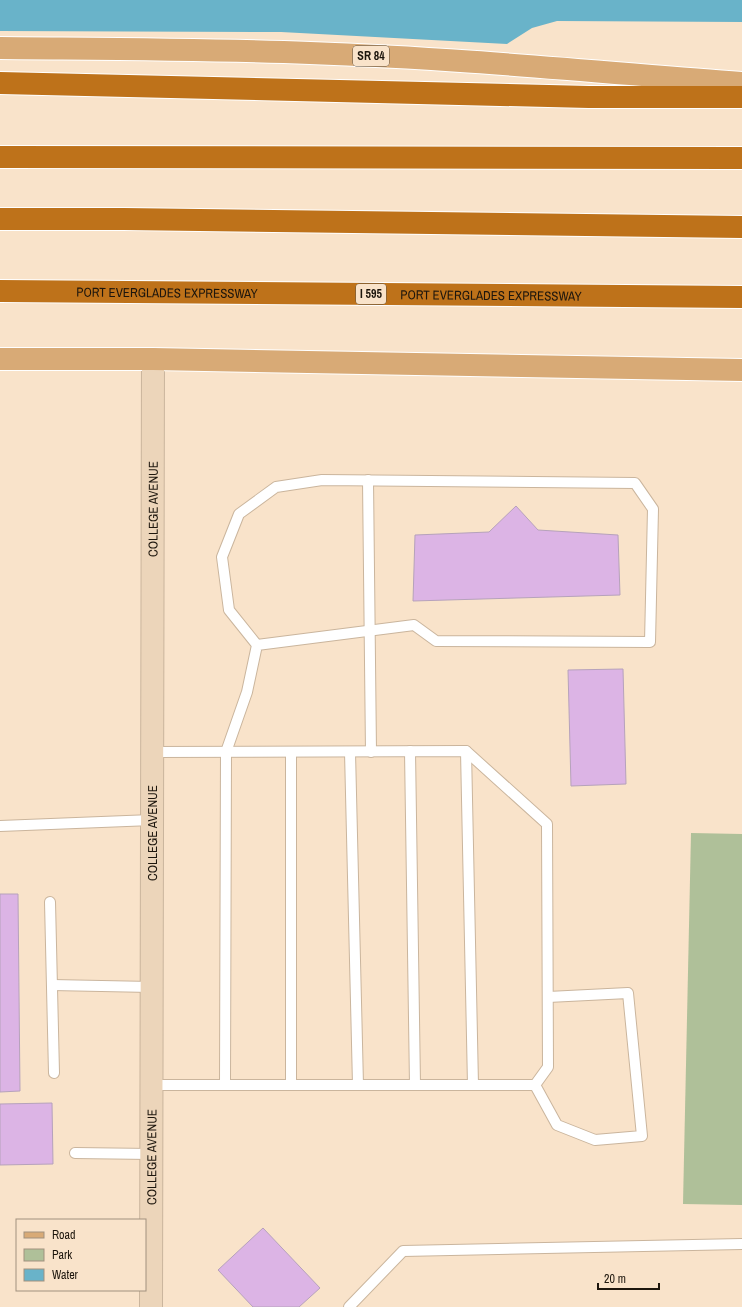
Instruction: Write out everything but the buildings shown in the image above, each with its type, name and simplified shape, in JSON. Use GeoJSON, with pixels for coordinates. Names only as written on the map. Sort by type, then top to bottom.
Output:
{"type":"FeatureCollection","features":[{"type":"Feature","properties":{"kind":"highway"},"geometry":{"type":"LineString","coordinates":[[0,83],[589,97],[742,97]]}},
{"type":"Feature","properties":{"kind":"highway"},"geometry":{"type":"LineString","coordinates":[[0,157],[742,158]]}},
{"type":"Feature","properties":{"kind":"highway"},"geometry":{"type":"LineString","coordinates":[[0,219],[742,226]]}},
{"type":"Feature","properties":{"kind":"highway","name":"PORT EVERGLADES EXPRESSWAY"},"geometry":{"type":"LineString","coordinates":[[0,291],[742,297]]}},
{"type":"Feature","properties":{"kind":"main road","name":"SR 84"},"geometry":{"type":"LineString","coordinates":[[0,48],[162,49],[311,53],[463,61],[742,83]]}},
{"type":"Feature","properties":{"kind":"main road"},"geometry":{"type":"LineString","coordinates":[[0,359],[153,359],[742,370]]}},
{"type":"Feature","properties":{"kind":"street","name":"COLLEGE AVENUE"},"geometry":{"type":"LineString","coordinates":[[151,1307],[153,359]]}},
{"type":"Feature","properties":{"kind":"lane"},"geometry":{"type":"LineString","coordinates":[[322,480],[635,483],[653,509],[650,642],[436,641],[414,625],[257,645],[229,610],[222,557],[239,514],[276,487],[322,480]]}},
{"type":"Feature","properties":{"kind":"lane"},"geometry":{"type":"LineString","coordinates":[[368,480],[371,752]]}},
{"type":"Feature","properties":{"kind":"lane"},"geometry":{"type":"LineString","coordinates":[[225,1084],[226,752],[247,692],[257,645]]}},
{"type":"Feature","properties":{"kind":"lane"},"geometry":{"type":"LineString","coordinates":[[410,751],[415,1085]]}},
{"type":"Feature","properties":{"kind":"lane"},"geometry":{"type":"LineString","coordinates":[[152,752],[466,752],[547,824],[548,1067],[535,1085]]}},
{"type":"Feature","properties":{"kind":"lane"},"geometry":{"type":"LineString","coordinates":[[291,752],[291,1085]]}},
{"type":"Feature","properties":{"kind":"lane"},"geometry":{"type":"LineString","coordinates":[[350,752],[358,1085]]}},
{"type":"Feature","properties":{"kind":"lane"},"geometry":{"type":"LineString","coordinates":[[466,752],[473,1085]]}},
{"type":"Feature","properties":{"kind":"lane"},"geometry":{"type":"LineString","coordinates":[[0,826],[152,820]]}},
{"type":"Feature","properties":{"kind":"lane"},"geometry":{"type":"LineString","coordinates":[[50,902],[54,1073]]}},
{"type":"Feature","properties":{"kind":"lane"},"geometry":{"type":"LineString","coordinates":[[52,985],[151,987]]}},
{"type":"Feature","properties":{"kind":"lane"},"geometry":{"type":"LineString","coordinates":[[535,1085],[557,1125],[595,1140],[642,1136],[628,993],[548,997]]}},
{"type":"Feature","properties":{"kind":"lane"},"geometry":{"type":"LineString","coordinates":[[151,1084],[535,1085]]}},
{"type":"Feature","properties":{"kind":"lane"},"geometry":{"type":"LineString","coordinates":[[75,1153],[151,1154]]}},
{"type":"Feature","properties":{"kind":"lane"},"geometry":{"type":"LineString","coordinates":[[349,1307],[403,1251],[742,1244]]}},
{"type":"Feature","properties":{"kind":"green space"},"geometry":{"type":"Polygon","coordinates":[[[691,833],[742,834],[742,1205],[683,1204],[691,833]]]}},
{"type":"Feature","properties":{"kind":"water"},"geometry":{"type":"Polygon","coordinates":[[[0,0],[742,0],[742,22],[557,21],[532,28],[507,44],[281,32],[0,31],[0,0]]]}}]}
